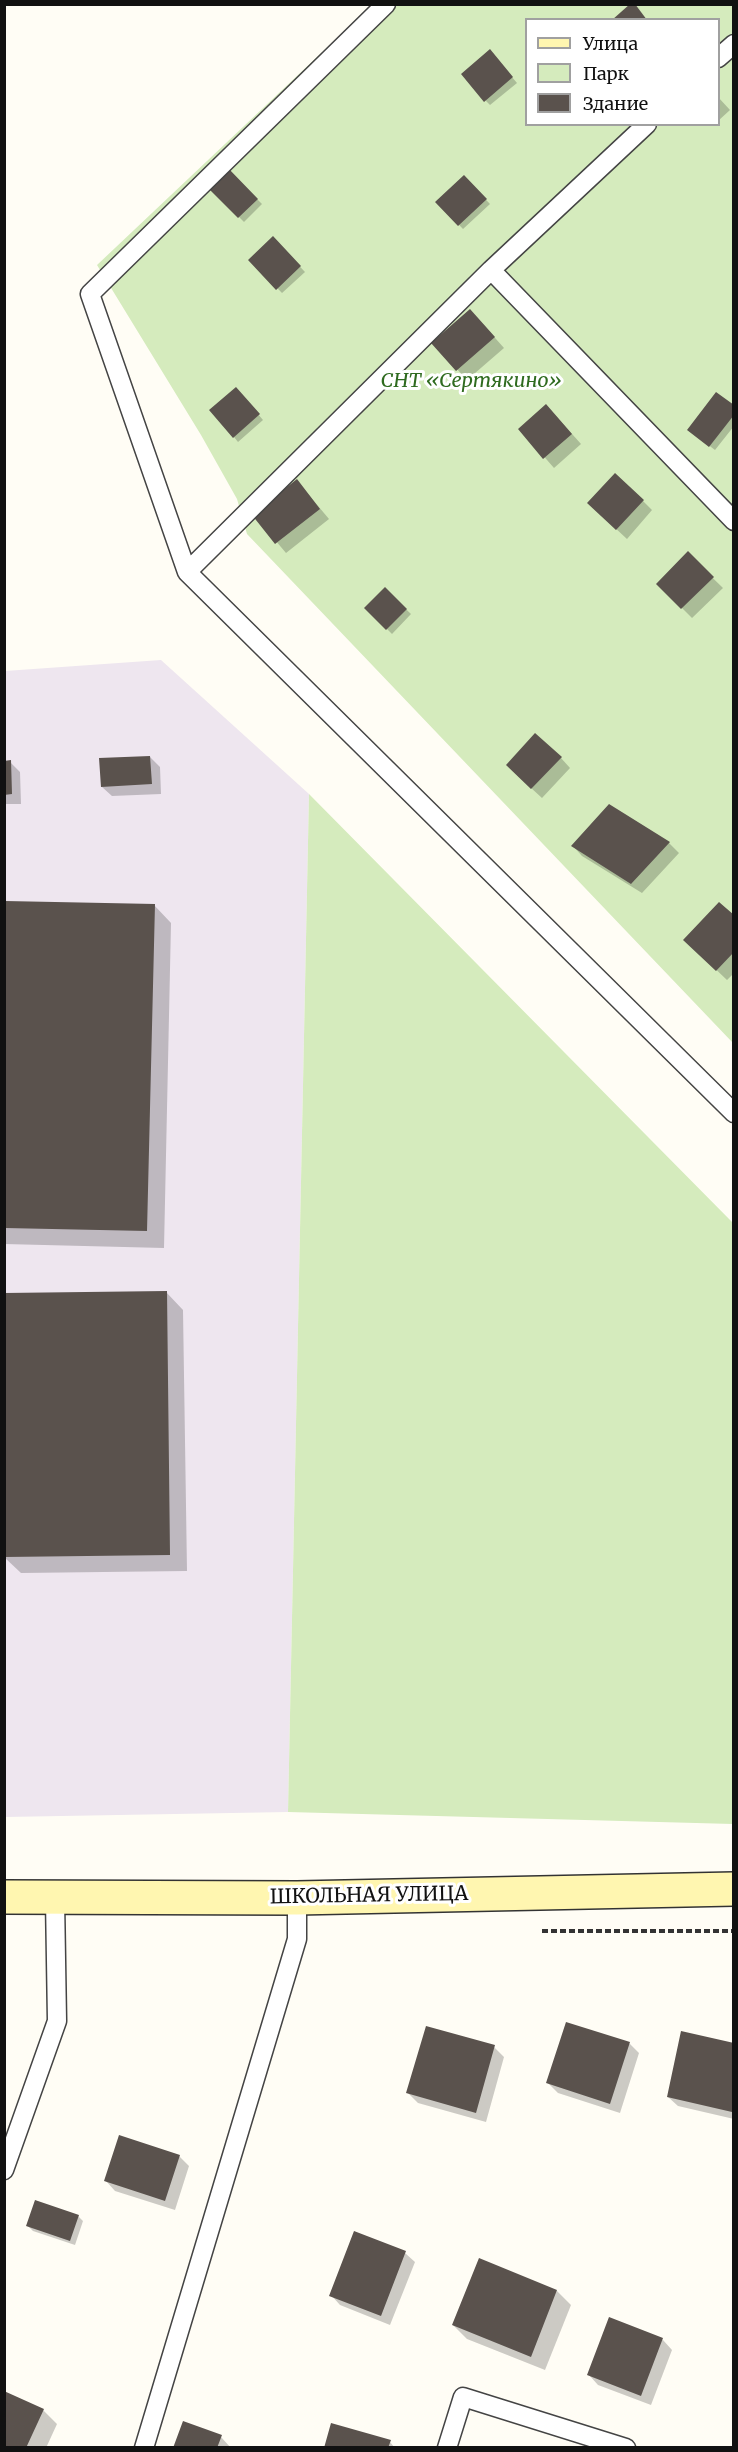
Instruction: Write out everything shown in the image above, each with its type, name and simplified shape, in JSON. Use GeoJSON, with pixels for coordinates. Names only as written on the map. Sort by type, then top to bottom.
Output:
{"type":"FeatureCollection","features":[{"type":"Feature","properties":{"kind":"street","name":"ШКОЛЬНАЯ УЛИЦА"},"geometry":{"type":"LineString","coordinates":[[4,1897],[55,1899],[297,1898],[734,1889]]}},
{"type":"Feature","properties":{"kind":"lane"},"geometry":{"type":"LineString","coordinates":[[386,4],[90,294],[187,572],[734,1113]]}},
{"type":"Feature","properties":{"kind":"lane"},"geometry":{"type":"LineString","coordinates":[[720,56],[734,44]]}},
{"type":"Feature","properties":{"kind":"lane"},"geometry":{"type":"LineString","coordinates":[[187,572],[491,270],[645,126]]}},
{"type":"Feature","properties":{"kind":"lane"},"geometry":{"type":"LineString","coordinates":[[491,270],[734,521]]}},
{"type":"Feature","properties":{"kind":"lane"},"geometry":{"type":"LineString","coordinates":[[144,2448],[297,1939],[297,1898]]}},
{"type":"Feature","properties":{"kind":"lane"},"geometry":{"type":"LineString","coordinates":[[4,2170],[57,2020],[55,1899]]}},
{"type":"Feature","properties":{"kind":"lane"},"geometry":{"type":"LineString","coordinates":[[447,2448],[463,2397],[626,2448]]}},
{"type":"Feature","properties":{"kind":"shaded area"},"geometry":{"type":"Polygon","coordinates":[[[161,660],[309,794],[288,1812],[5,1817],[5,671],[161,660]]]}},
{"type":"Feature","properties":{"kind":"green space","name":"СНТ «Сертякино»"},"geometry":{"type":"Polygon","coordinates":[[[372,5],[733,5],[733,1043],[247,534],[237,499],[201,435],[97,265],[372,5]]]}},
{"type":"Feature","properties":{"kind":"green space"},"geometry":{"type":"Polygon","coordinates":[[[309,794],[733,1223],[733,1824],[288,1812],[309,794]]]}},
{"type":"Feature","properties":{"kind":"building"},"geometry":{"type":"Polygon","coordinates":[[[630,4],[635,4],[646,18],[614,18],[630,4]]]}},
{"type":"Feature","properties":{"kind":"building"},"geometry":{"type":"Polygon","coordinates":[[[490,49],[513,77],[484,102],[461,74],[490,49]]]}},
{"type":"Feature","properties":{"kind":"building"},"geometry":{"type":"Polygon","coordinates":[[[228,168],[258,199],[238,218],[208,188],[228,168]]]}},
{"type":"Feature","properties":{"kind":"building"},"geometry":{"type":"Polygon","coordinates":[[[464,175],[487,199],[458,226],[435,202],[464,175]]]}},
{"type":"Feature","properties":{"kind":"building"},"geometry":{"type":"Polygon","coordinates":[[[273,236],[301,266],[276,290],[248,260],[273,236]]]}},
{"type":"Feature","properties":{"kind":"building"},"geometry":{"type":"Polygon","coordinates":[[[470,309],[495,337],[456,371],[431,343],[470,309]]]}},
{"type":"Feature","properties":{"kind":"building"},"geometry":{"type":"Polygon","coordinates":[[[236,387],[260,414],[233,438],[209,410],[236,387]]]}},
{"type":"Feature","properties":{"kind":"building"},"geometry":{"type":"Polygon","coordinates":[[[716,392],[734,405],[734,415],[709,447],[687,430],[716,392]]]}},
{"type":"Feature","properties":{"kind":"building"},"geometry":{"type":"Polygon","coordinates":[[[546,404],[572,434],[543,459],[518,429],[546,404]]]}},
{"type":"Feature","properties":{"kind":"building"},"geometry":{"type":"Polygon","coordinates":[[[615,473],[644,500],[616,530],[587,503],[615,473]]]}},
{"type":"Feature","properties":{"kind":"building"},"geometry":{"type":"Polygon","coordinates":[[[297,479],[320,509],[275,544],[252,515],[297,479]]]}},
{"type":"Feature","properties":{"kind":"building"},"geometry":{"type":"Polygon","coordinates":[[[688,551],[714,577],[681,609],[656,584],[688,551]]]}},
{"type":"Feature","properties":{"kind":"building"},"geometry":{"type":"Polygon","coordinates":[[[385,587],[407,609],[386,630],[364,608],[385,587]]]}},
{"type":"Feature","properties":{"kind":"building"},"geometry":{"type":"Polygon","coordinates":[[[535,733],[562,757],[531,789],[506,765],[535,733]]]}},
{"type":"Feature","properties":{"kind":"building"},"geometry":{"type":"Polygon","coordinates":[[[150,756],[152,784],[101,787],[99,758],[150,756]]]}},
{"type":"Feature","properties":{"kind":"building"},"geometry":{"type":"Polygon","coordinates":[[[11,760],[12,794],[4,795],[4,761],[11,760]]]}},
{"type":"Feature","properties":{"kind":"building"},"geometry":{"type":"Polygon","coordinates":[[[609,804],[670,842],[631,884],[571,846],[609,804]]]}},
{"type":"Feature","properties":{"kind":"building"},"geometry":{"type":"Polygon","coordinates":[[[5,901],[155,904],[147,1231],[5,1228],[5,901]]]}},
{"type":"Feature","properties":{"kind":"building"},"geometry":{"type":"Polygon","coordinates":[[[719,902],[734,915],[734,952],[716,971],[683,940],[719,902]]]}},
{"type":"Feature","properties":{"kind":"building"},"geometry":{"type":"Polygon","coordinates":[[[167,1291],[170,1555],[4,1557],[4,1293],[167,1291]]]}},
{"type":"Feature","properties":{"kind":"building"},"geometry":{"type":"Polygon","coordinates":[[[566,2022],[630,2042],[610,2104],[546,2083],[566,2022]]]}},
{"type":"Feature","properties":{"kind":"building"},"geometry":{"type":"Polygon","coordinates":[[[426,2026],[495,2045],[476,2113],[406,2093],[426,2026]]]}},
{"type":"Feature","properties":{"kind":"building"},"geometry":{"type":"Polygon","coordinates":[[[681,2031],[734,2043],[732,2112],[667,2097],[681,2031]]]}},
{"type":"Feature","properties":{"kind":"building"},"geometry":{"type":"Polygon","coordinates":[[[119,2135],[180,2155],[165,2201],[104,2181],[119,2135]]]}},
{"type":"Feature","properties":{"kind":"building"},"geometry":{"type":"Polygon","coordinates":[[[35,2200],[79,2215],[70,2241],[26,2226],[35,2200]]]}},
{"type":"Feature","properties":{"kind":"building"},"geometry":{"type":"Polygon","coordinates":[[[354,2231],[406,2251],[381,2316],[329,2296],[354,2231]]]}},
{"type":"Feature","properties":{"kind":"building"},"geometry":{"type":"Polygon","coordinates":[[[479,2258],[557,2290],[531,2357],[452,2325],[479,2258]]]}},
{"type":"Feature","properties":{"kind":"building"},"geometry":{"type":"Polygon","coordinates":[[[609,2317],[663,2338],[641,2396],[587,2375],[609,2317]]]}},
{"type":"Feature","properties":{"kind":"building"},"geometry":{"type":"Polygon","coordinates":[[[4,2391],[44,2409],[26,2448],[4,2448],[4,2391]]]}},
{"type":"Feature","properties":{"kind":"building"},"geometry":{"type":"Polygon","coordinates":[[[183,2421],[222,2435],[217,2448],[173,2448],[183,2421]]]}},
{"type":"Feature","properties":{"kind":"building"},"geometry":{"type":"Polygon","coordinates":[[[331,2423],[391,2440],[388,2448],[324,2448],[331,2423]]]}}]}
